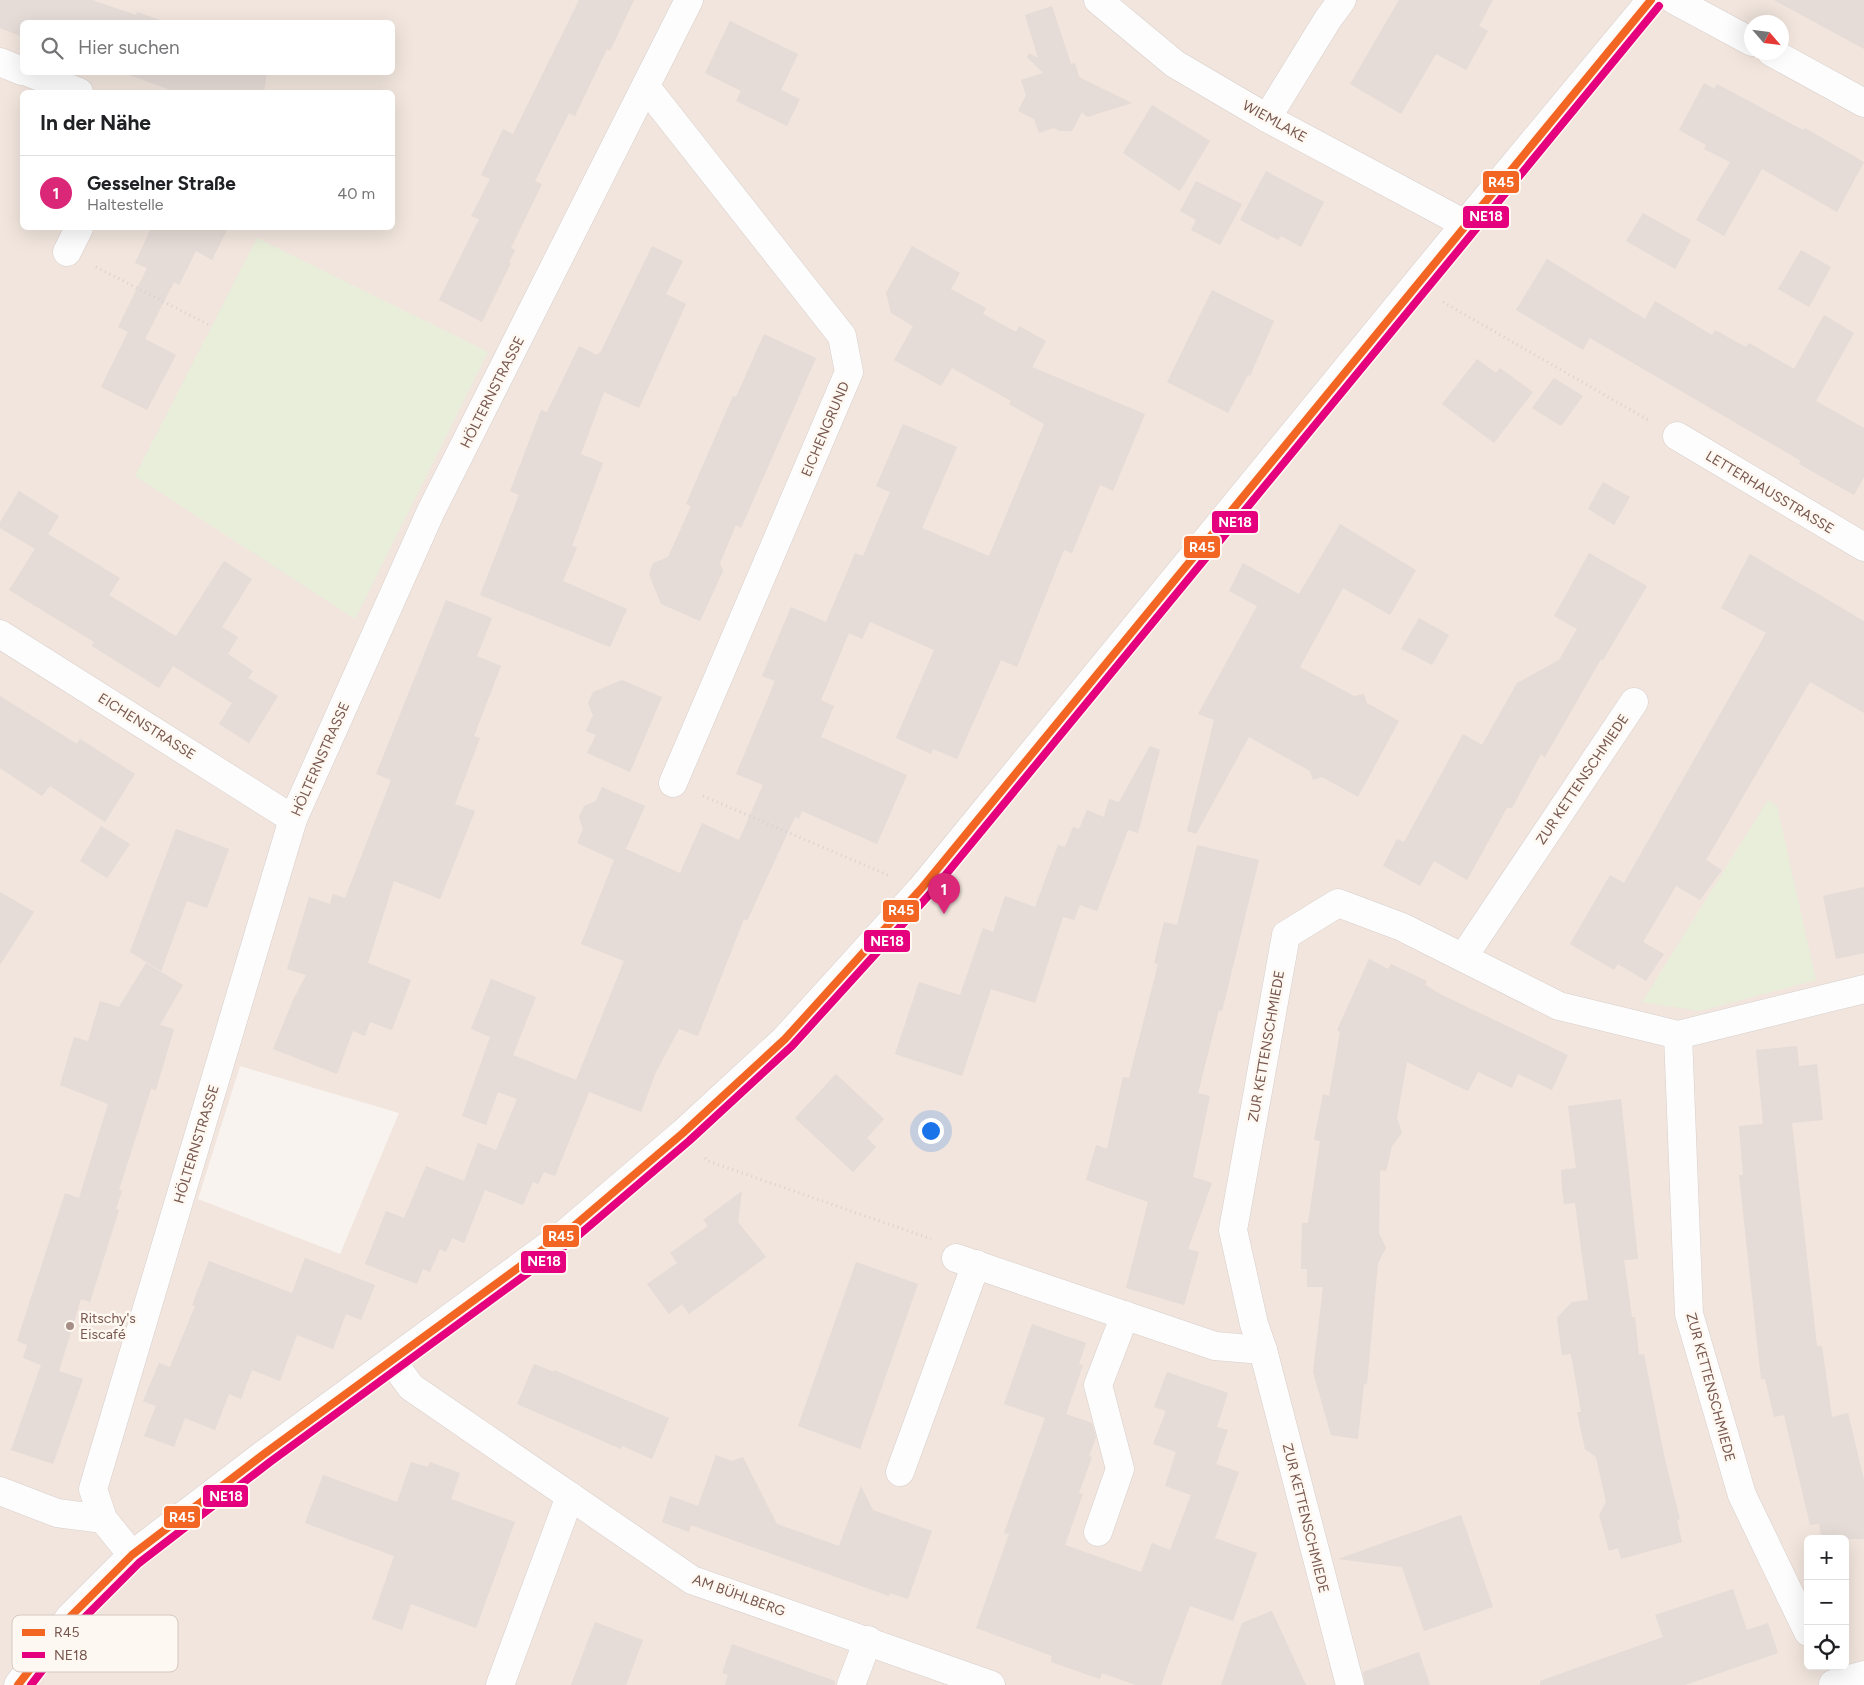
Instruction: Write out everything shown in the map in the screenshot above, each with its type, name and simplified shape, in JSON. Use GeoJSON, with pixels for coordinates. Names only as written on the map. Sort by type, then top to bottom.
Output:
{"type":"FeatureCollection","features":[{"type":"Feature","properties":{"kind":"street","name":"HÖLTERNSTRASSE"},"geometry":{"type":"LineString","coordinates":[[132,1556],[103,1518],[93,1489],[293,818],[431,512],[689,0]]}},
{"type":"Feature","properties":{"kind":"street","name":"WIEMLAKE"},"geometry":{"type":"LineString","coordinates":[[1098,0],[1175,64],[1267,118],[1464,224]]}},
{"type":"Feature","properties":{"kind":"street"},"geometry":{"type":"LineString","coordinates":[[1267,118],[1328,19],[1342,0]]}},
{"type":"Feature","properties":{"kind":"street"},"geometry":{"type":"LineString","coordinates":[[72,1615],[132,1556],[264,1454],[567,1232],[683,1133],[784,1039],[921,889],[1416,286],[1464,224],[1651,0]]}},
{"type":"Feature","properties":{"kind":"street"},"geometry":{"type":"LineString","coordinates":[[1674,0],[1744,38]]}},
{"type":"Feature","properties":{"kind":"street"},"geometry":{"type":"LineString","coordinates":[[1786,60],[1864,103]]}},
{"type":"Feature","properties":{"kind":"street"},"geometry":{"type":"LineString","coordinates":[[0,62],[20,70]]}},
{"type":"Feature","properties":{"kind":"street"},"geometry":{"type":"LineString","coordinates":[[35,75],[74,90]]}},
{"type":"Feature","properties":{"kind":"street","name":"EICHENGRUND"},"geometry":{"type":"LineString","coordinates":[[646,87],[842,336],[848,372],[673,783]]}},
{"type":"Feature","properties":{"kind":"street"},"geometry":{"type":"LineString","coordinates":[[67,252],[78,230]]}},
{"type":"Feature","properties":{"kind":"street","name":"LETTERHAUSSTRASSE"},"geometry":{"type":"LineString","coordinates":[[1677,436],[1864,547]]}},
{"type":"Feature","properties":{"kind":"street","name":"EICHENSTRASSE"},"geometry":{"type":"LineString","coordinates":[[0,634],[293,818]]}},
{"type":"Feature","properties":{"kind":"street","name":"ZUR KETTENSCHMIEDE"},"geometry":{"type":"LineString","coordinates":[[1464,956],[1634,702]]}},
{"type":"Feature","properties":{"kind":"street","name":"ZUR KETTENSCHMIEDE"},"geometry":{"type":"LineString","coordinates":[[1350,1685],[1263,1350],[1254,1324],[1233,1230],[1286,935],[1338,903],[1402,927],[1464,956],[1559,1006],[1678,1035],[1864,989]]}},
{"type":"Feature","properties":{"kind":"street","name":"ZUR KETTENSCHMIEDE"},"geometry":{"type":"LineString","coordinates":[[1678,1035],[1689,1314],[1742,1495],[1805,1625]]}},
{"type":"Feature","properties":{"kind":"street"},"geometry":{"type":"LineString","coordinates":[[900,1472],[966,1261],[1215,1346],[1263,1350]]}},
{"type":"Feature","properties":{"kind":"street"},"geometry":{"type":"LineString","coordinates":[[1098,1532],[1120,1469],[1098,1385],[1125,1315]]}},
{"type":"Feature","properties":{"kind":"street","name":"AM BÜHLBERG"},"geometry":{"type":"LineString","coordinates":[[392,1361],[410,1387],[692,1580],[868,1640],[992,1685]]}},
{"type":"Feature","properties":{"kind":"street"},"geometry":{"type":"LineString","coordinates":[[0,1491],[57,1513],[103,1518]]}},
{"type":"Feature","properties":{"kind":"street"},"geometry":{"type":"LineString","coordinates":[[500,1685],[570,1496]]}},
{"type":"Feature","properties":{"kind":"street"},"geometry":{"type":"LineString","coordinates":[[851,1685],[868,1640]]}},
{"type":"Feature","properties":{"kind":"street"},"geometry":{"type":"LineString","coordinates":[[18,1685],[28,1672]]}},
{"type":"Feature","properties":{"kind":"street"},"geometry":{"type":"LineString","coordinates":[[1829,1678],[1864,1675]]}},
{"type":"Feature","properties":{"kind":"path"},"geometry":{"type":"LineString","coordinates":[[67,252],[212,326]]}},
{"type":"Feature","properties":{"kind":"path"},"geometry":{"type":"LineString","coordinates":[[1416,286],[1677,436]]}},
{"type":"Feature","properties":{"kind":"path"},"geometry":{"type":"LineString","coordinates":[[673,783],[921,889]]}},
{"type":"Feature","properties":{"kind":"path"},"geometry":{"type":"LineString","coordinates":[[683,1133],[708,1161],[927,1236],[966,1261]]}},
{"type":"Feature","properties":{"kind":"shaded area"},"geometry":{"type":"Polygon","coordinates":[[[0,0],[1864,0],[1864,1685],[0,1685],[0,0]],[[240,1066],[198,1199],[340,1254],[399,1113],[240,1066]]]}},
{"type":"Feature","properties":{"kind":"green space"},"geometry":{"type":"Polygon","coordinates":[[[257,238],[488,352],[355,619],[135,476],[257,238]]]}},
{"type":"Feature","properties":{"kind":"green space"},"geometry":{"type":"Polygon","coordinates":[[[1768,800],[1777,806],[1816,980],[1700,1011],[1642,1002],[1768,800]]]}},
{"type":"Feature","properties":{"kind":"building"},"geometry":{"type":"Polygon","coordinates":[[[0,0],[92,0],[136,15],[137,12],[160,20],[20,20],[20,36],[0,28],[0,0]]]}},
{"type":"Feature","properties":{"kind":"building"},"geometry":{"type":"Polygon","coordinates":[[[579,0],[634,0],[610,51],[607,49],[575,116],[569,113],[535,181],[542,184],[511,248],[515,250],[509,262],[511,263],[482,322],[439,300],[479,219],[471,216],[490,179],[481,175],[503,129],[513,134],[579,0]]]}},
{"type":"Feature","properties":{"kind":"building"},"geometry":{"type":"Polygon","coordinates":[[[1399,0],[1493,0],[1479,26],[1488,31],[1466,70],[1436,54],[1401,114],[1350,84],[1399,0]]]}},
{"type":"Feature","properties":{"kind":"building"},"geometry":{"type":"Polygon","coordinates":[[[1774,0],[1864,0],[1864,49],[1774,0]]]}},
{"type":"Feature","properties":{"kind":"building"},"geometry":{"type":"Polygon","coordinates":[[[1052,6],[1071,64],[1075,63],[1079,77],[1132,103],[1087,117],[1082,112],[1072,131],[1060,131],[1054,128],[1039,133],[1034,119],[1018,111],[1026,95],[1021,80],[1043,73],[1027,57],[1029,53],[1038,58],[1025,15],[1052,6]]]}},
{"type":"Feature","properties":{"kind":"building"},"geometry":{"type":"Polygon","coordinates":[[[730,21],[798,54],[781,90],[800,99],[787,126],[736,101],[741,91],[705,73],[730,21]]]}},
{"type":"Feature","properties":{"kind":"building"},"geometry":{"type":"Polygon","coordinates":[[[129,75],[267,75],[264,90],[170,90],[129,75]]]}},
{"type":"Feature","properties":{"kind":"building"},"geometry":{"type":"Polygon","coordinates":[[[1704,83],[1714,89],[1717,84],[1803,130],[1805,128],[1864,162],[1837,212],[1762,169],[1724,236],[1696,220],[1730,162],[1704,149],[1706,145],[1679,130],[1704,83]]]}},
{"type":"Feature","properties":{"kind":"building"},"geometry":{"type":"Polygon","coordinates":[[[1152,105],[1210,141],[1180,191],[1123,153],[1152,105]]]}},
{"type":"Feature","properties":{"kind":"building"},"geometry":{"type":"Polygon","coordinates":[[[1266,171],[1324,202],[1301,247],[1281,236],[1278,240],[1240,220],[1266,171]]]}},
{"type":"Feature","properties":{"kind":"building"},"geometry":{"type":"Polygon","coordinates":[[[1196,181],[1242,204],[1220,245],[1191,230],[1196,220],[1180,211],[1196,181]]]}},
{"type":"Feature","properties":{"kind":"building"},"geometry":{"type":"Polygon","coordinates":[[[1643,213],[1691,240],[1675,269],[1626,241],[1643,213]]]}},
{"type":"Feature","properties":{"kind":"building"},"geometry":{"type":"Polygon","coordinates":[[[150,230],[227,230],[212,260],[196,251],[179,285],[174,282],[145,339],[176,355],[147,410],[101,387],[128,332],[118,327],[147,268],[135,263],[150,230]]]}},
{"type":"Feature","properties":{"kind":"building"},"geometry":{"type":"Polygon","coordinates":[[[652,246],[683,261],[666,294],[686,304],[639,408],[604,392],[581,454],[603,463],[572,546],[577,548],[563,581],[627,609],[610,647],[480,595],[519,495],[510,491],[541,410],[547,412],[579,346],[597,355],[601,351],[652,246]]]}},
{"type":"Feature","properties":{"kind":"building"},"geometry":{"type":"Polygon","coordinates":[[[912,246],[960,273],[951,289],[986,308],[983,314],[1016,332],[1019,326],[1046,341],[1032,367],[1145,414],[1113,491],[1100,485],[1072,553],[1064,550],[1017,667],[1001,660],[957,759],[933,749],[931,754],[896,738],[934,650],[870,622],[862,639],[849,633],[821,700],[834,706],[821,737],[907,775],[877,844],[802,811],[799,819],[795,817],[747,921],[744,919],[698,1036],[679,1029],[656,1072],[641,1112],[589,1092],[555,1176],[544,1172],[538,1184],[533,1182],[523,1205],[485,1190],[464,1243],[452,1238],[446,1252],[440,1249],[430,1272],[423,1269],[417,1284],[365,1264],[386,1211],[404,1218],[426,1166],[464,1181],[478,1143],[496,1150],[517,1099],[498,1092],[486,1125],[462,1116],[490,1037],[471,1029],[491,979],[536,997],[513,1055],[576,1080],[624,961],[581,944],[614,860],[577,843],[583,829],[579,817],[584,806],[596,801],[602,787],[645,806],[626,849],[680,873],[702,823],[739,840],[763,785],[736,774],[775,681],[762,676],[791,607],[826,622],[855,553],[863,556],[890,492],[876,486],[903,424],[957,447],[922,528],[989,556],[1044,424],[1009,404],[1011,401],[952,368],[941,386],[894,360],[913,326],[891,313],[886,293],[912,246]]]}},
{"type":"Feature","properties":{"kind":"building"},"geometry":{"type":"Polygon","coordinates":[[[1801,250],[1831,267],[1809,307],[1778,289],[1801,250]]]}},
{"type":"Feature","properties":{"kind":"building"},"geometry":{"type":"Polygon","coordinates":[[[1547,259],[1645,319],[1655,301],[1712,335],[1715,330],[1746,347],[1749,343],[1794,369],[1824,315],[1854,333],[1816,401],[1864,428],[1864,477],[1854,495],[1799,464],[1801,461],[1590,338],[1583,350],[1516,310],[1547,259]]]}},
{"type":"Feature","properties":{"kind":"building"},"geometry":{"type":"Polygon","coordinates":[[[1212,290],[1274,321],[1250,376],[1248,375],[1228,413],[1167,382],[1212,290]]]}},
{"type":"Feature","properties":{"kind":"building"},"geometry":{"type":"Polygon","coordinates":[[[764,334],[816,358],[741,528],[736,525],[720,563],[723,571],[700,621],[661,604],[649,574],[653,563],[668,557],[691,506],[686,504],[733,396],[736,397],[764,334]]]}},
{"type":"Feature","properties":{"kind":"building"},"geometry":{"type":"Polygon","coordinates":[[[1477,359],[1496,373],[1500,368],[1533,392],[1494,443],[1442,404],[1477,359]]]}},
{"type":"Feature","properties":{"kind":"building"},"geometry":{"type":"Polygon","coordinates":[[[1554,378],[1583,396],[1561,426],[1532,408],[1554,378]]]}},
{"type":"Feature","properties":{"kind":"building"},"geometry":{"type":"Polygon","coordinates":[[[1603,482],[1630,497],[1614,525],[1588,509],[1603,482]]]}},
{"type":"Feature","properties":{"kind":"building"},"geometry":{"type":"Polygon","coordinates":[[[19,491],[59,516],[48,534],[120,578],[109,595],[176,636],[224,561],[252,579],[222,627],[238,637],[228,654],[253,671],[248,678],[278,696],[249,743],[219,724],[232,703],[173,666],[159,688],[92,646],[94,642],[9,590],[35,549],[0,528],[0,522],[19,491]]]}},
{"type":"Feature","properties":{"kind":"building"},"geometry":{"type":"Polygon","coordinates":[[[1340,524],[1416,570],[1390,615],[1343,588],[1300,667],[1354,696],[1364,694],[1367,703],[1399,721],[1358,797],[1322,777],[1313,780],[1310,771],[1249,737],[1196,834],[1187,831],[1214,720],[1198,714],[1257,606],[1229,591],[1243,563],[1299,594],[1340,524]]]}},
{"type":"Feature","properties":{"kind":"building"},"geometry":{"type":"Polygon","coordinates":[[[1589,553],[1647,586],[1603,660],[1601,659],[1545,757],[1541,754],[1512,808],[1507,808],[1467,880],[1434,861],[1420,886],[1383,866],[1397,839],[1404,842],[1463,734],[1482,745],[1517,683],[1559,660],[1577,629],[1554,616],[1589,553]]]}},
{"type":"Feature","properties":{"kind":"building"},"geometry":{"type":"Polygon","coordinates":[[[1750,554],[1864,621],[1864,713],[1810,682],[1706,860],[1722,870],[1700,900],[1676,886],[1643,942],[1664,954],[1646,981],[1618,964],[1614,970],[1570,944],[1610,875],[1624,883],[1766,633],[1721,608],[1750,554]]]}},
{"type":"Feature","properties":{"kind":"building"},"geometry":{"type":"Polygon","coordinates":[[[446,600],[492,618],[477,656],[501,666],[474,736],[480,738],[455,804],[475,811],[440,899],[394,881],[368,963],[411,980],[392,1030],[370,1022],[365,1036],[353,1031],[337,1074],[273,1049],[293,1000],[306,975],[287,969],[309,897],[330,904],[333,894],[345,898],[391,780],[376,774],[446,600]]]}},
{"type":"Feature","properties":{"kind":"building"},"geometry":{"type":"Polygon","coordinates":[[[1419,618],[1449,635],[1432,665],[1401,649],[1419,618]]]}},
{"type":"Feature","properties":{"kind":"building"},"geometry":{"type":"Polygon","coordinates":[[[622,680],[662,697],[630,772],[587,753],[596,735],[586,731],[593,715],[588,703],[593,692],[622,680]]]}},
{"type":"Feature","properties":{"kind":"building"},"geometry":{"type":"Polygon","coordinates":[[[0,696],[77,744],[80,739],[135,774],[105,822],[50,786],[42,796],[0,768],[0,696]]]}},
{"type":"Feature","properties":{"kind":"building"},"geometry":{"type":"Polygon","coordinates":[[[1150,746],[1160,750],[1138,833],[1128,830],[1097,911],[1080,905],[1074,920],[1063,917],[1035,1003],[991,989],[962,1076],[895,1054],[919,982],[960,995],[983,928],[993,932],[1005,896],[1035,907],[1058,845],[1065,847],[1073,827],[1079,829],[1087,810],[1104,817],[1109,799],[1119,802],[1150,746]]]}},
{"type":"Feature","properties":{"kind":"building"},"geometry":{"type":"Polygon","coordinates":[[[101,826],[130,844],[107,878],[80,861],[101,826]]]}},
{"type":"Feature","properties":{"kind":"building"},"geometry":{"type":"Polygon","coordinates":[[[176,829],[229,849],[207,908],[187,901],[161,971],[130,952],[176,829]]]}},
{"type":"Feature","properties":{"kind":"building"},"geometry":{"type":"Polygon","coordinates":[[[1197,845],[1259,860],[1222,1011],[1219,1010],[1198,1093],[1210,1096],[1193,1177],[1212,1183],[1188,1249],[1199,1252],[1184,1305],[1126,1288],[1148,1202],[1086,1180],[1096,1145],[1107,1149],[1123,1077],[1129,1078],[1158,964],[1154,963],[1164,922],[1177,925],[1197,845]]]}},
{"type":"Feature","properties":{"kind":"building"},"geometry":{"type":"Polygon","coordinates":[[[1864,887],[1864,953],[1836,959],[1823,896],[1864,887]]]}},
{"type":"Feature","properties":{"kind":"building"},"geometry":{"type":"Polygon","coordinates":[[[0,892],[34,912],[0,965],[0,892]]]}},
{"type":"Feature","properties":{"kind":"building"},"geometry":{"type":"Polygon","coordinates":[[[1369,959],[1388,969],[1391,964],[1427,981],[1425,985],[1444,996],[1568,1055],[1552,1090],[1518,1074],[1512,1088],[1478,1072],[1468,1091],[1407,1062],[1397,1118],[1402,1133],[1392,1146],[1386,1171],[1380,1170],[1379,1233],[1386,1248],[1378,1263],[1367,1384],[1364,1384],[1358,1439],[1331,1435],[1313,1372],[1323,1287],[1307,1287],[1307,1269],[1301,1269],[1302,1223],[1308,1223],[1320,1141],[1314,1140],[1323,1094],[1329,1096],[1340,1032],[1337,1030],[1369,959]]]}},
{"type":"Feature","properties":{"kind":"building"},"geometry":{"type":"Polygon","coordinates":[[[146,963],[183,985],[160,1025],[174,1029],[156,1090],[151,1089],[119,1190],[122,1191],[116,1209],[119,1210],[90,1302],[81,1299],[59,1371],[83,1379],[53,1464],[11,1450],[41,1365],[23,1358],[27,1345],[17,1341],[65,1193],[79,1198],[108,1104],[60,1085],[74,1037],[88,1041],[100,1001],[119,1007],[146,963]]]}},
{"type":"Feature","properties":{"kind":"building"},"geometry":{"type":"Polygon","coordinates":[[[1797,1046],[1799,1066],[1817,1064],[1823,1120],[1792,1123],[1817,1346],[1822,1346],[1832,1417],[1848,1413],[1864,1480],[1864,1539],[1849,1539],[1849,1535],[1821,1535],[1819,1524],[1810,1525],[1784,1415],[1774,1417],[1765,1379],[1761,1379],[1739,1175],[1743,1175],[1739,1126],[1763,1124],[1756,1050],[1797,1046]]]}},
{"type":"Feature","properties":{"kind":"building"},"geometry":{"type":"Polygon","coordinates":[[[836,1074],[884,1119],[867,1138],[876,1147],[853,1172],[795,1118],[836,1074]]]}},
{"type":"Feature","properties":{"kind":"building"},"geometry":{"type":"Polygon","coordinates":[[[1621,1099],[1638,1259],[1624,1260],[1632,1317],[1635,1317],[1639,1355],[1644,1354],[1665,1460],[1680,1519],[1677,1520],[1682,1542],[1621,1559],[1618,1548],[1609,1551],[1599,1515],[1606,1502],[1596,1457],[1585,1449],[1577,1412],[1581,1412],[1571,1354],[1562,1355],[1557,1318],[1572,1302],[1588,1300],[1575,1203],[1564,1204],[1562,1189],[1561,1170],[1576,1168],[1568,1106],[1621,1099]]]}},
{"type":"Feature","properties":{"kind":"building"},"geometry":{"type":"Polygon","coordinates":[[[742,1191],[738,1222],[766,1257],[689,1314],[682,1304],[669,1314],[647,1284],[677,1263],[670,1253],[708,1226],[703,1220],[742,1191]]]}},
{"type":"Feature","properties":{"kind":"building"},"geometry":{"type":"Polygon","coordinates":[[[305,1258],[375,1285],[361,1320],[346,1314],[333,1349],[297,1335],[280,1381],[252,1370],[241,1399],[229,1394],[215,1430],[185,1418],[174,1447],[144,1436],[156,1406],[143,1401],[159,1363],[170,1367],[195,1306],[192,1305],[209,1261],[292,1293],[305,1258]]]}},
{"type":"Feature","properties":{"kind":"building"},"geometry":{"type":"Polygon","coordinates":[[[856,1262],[918,1284],[860,1449],[798,1426],[856,1262]]]}},
{"type":"Feature","properties":{"kind":"building"},"geometry":{"type":"Polygon","coordinates":[[[1032,1324],[1086,1343],[1079,1364],[1083,1365],[1066,1414],[1092,1423],[1096,1437],[1089,1456],[1092,1457],[1079,1493],[1083,1494],[1065,1545],[1141,1572],[1152,1543],[1170,1550],[1191,1495],[1165,1486],[1176,1452],[1153,1444],[1166,1411],[1154,1407],[1167,1372],[1228,1393],[1217,1427],[1228,1430],[1216,1464],[1239,1472],[1215,1538],[1257,1553],[1233,1621],[1190,1606],[1161,1685],[1135,1685],[1102,1673],[1100,1679],[1051,1662],[1052,1656],[976,1628],[1009,1534],[1004,1533],[1045,1418],[1004,1404],[1032,1324]]]}},
{"type":"Feature","properties":{"kind":"building"},"geometry":{"type":"Polygon","coordinates":[[[534,1364],[554,1372],[554,1370],[669,1418],[652,1459],[622,1446],[621,1449],[517,1404],[534,1364]]]}},
{"type":"Feature","properties":{"kind":"building"},"geometry":{"type":"Polygon","coordinates":[[[716,1455],[732,1461],[743,1457],[777,1524],[839,1546],[861,1486],[873,1510],[932,1531],[908,1599],[890,1593],[889,1596],[691,1525],[689,1532],[662,1522],[670,1496],[698,1506],[716,1455]]]}},
{"type":"Feature","properties":{"kind":"building"},"geometry":{"type":"Polygon","coordinates":[[[411,1462],[428,1467],[430,1462],[460,1473],[451,1499],[515,1522],[476,1628],[411,1604],[402,1630],[372,1619],[394,1556],[305,1523],[323,1475],[397,1502],[411,1462]]]}},
{"type":"Feature","properties":{"kind":"building"},"geometry":{"type":"Polygon","coordinates":[[[1461,1515],[1493,1607],[1424,1631],[1402,1567],[1338,1559],[1461,1515]]]}},
{"type":"Feature","properties":{"kind":"building"},"geometry":{"type":"Polygon","coordinates":[[[1733,1589],[1747,1630],[1768,1623],[1778,1653],[1685,1685],[1540,1685],[1540,1681],[1663,1637],[1655,1615],[1733,1589]]]}},
{"type":"Feature","properties":{"kind":"building"},"geometry":{"type":"Polygon","coordinates":[[[1272,1611],[1306,1685],[1221,1685],[1242,1623],[1272,1611]]]}},
{"type":"Feature","properties":{"kind":"building"},"geometry":{"type":"Polygon","coordinates":[[[595,1622],[643,1640],[626,1685],[571,1685],[595,1622]]]}},
{"type":"Feature","properties":{"kind":"building"},"geometry":{"type":"Polygon","coordinates":[[[732,1644],[835,1681],[834,1685],[725,1685],[728,1675],[722,1673],[732,1644]]]}},
{"type":"Feature","properties":{"kind":"building"},"geometry":{"type":"Polygon","coordinates":[[[1419,1652],[1430,1685],[1365,1685],[1363,1672],[1419,1652]]]}},
{"type":"Feature","properties":{"kind":"transit line","name":"R45"},"geometry":{"type":"LineString","coordinates":[[72,1615],[132,1555],[264,1454],[567,1232],[683,1133],[785,1039],[921,889],[1651,0]]}},
{"type":"Feature","properties":{"kind":"transit line","name":"NE18"},"geometry":{"type":"LineString","coordinates":[[87,1615],[139,1563],[270,1462],[573,1240],[689,1141],[792,1046],[929,895],[1659,6]]}},
{"type":"Feature","properties":{"kind":"transit line","name":"R45"},"geometry":{"type":"LineString","coordinates":[[18,1685],[28,1672]]}},
{"type":"Feature","properties":{"kind":"transit line","name":"NE18"},"geometry":{"type":"LineString","coordinates":[[31,1685],[41,1672]]}},
{"type":"Feature","properties":{"kind":"place","name":"Gesselner Straße"},"geometry":{"type":"Point","coordinates":[944,914]}},
{"type":"Feature","properties":{"kind":"place","name":"Ritschy's Eiscafé"},"geometry":{"type":"Point","coordinates":[70,1326]}}]}
